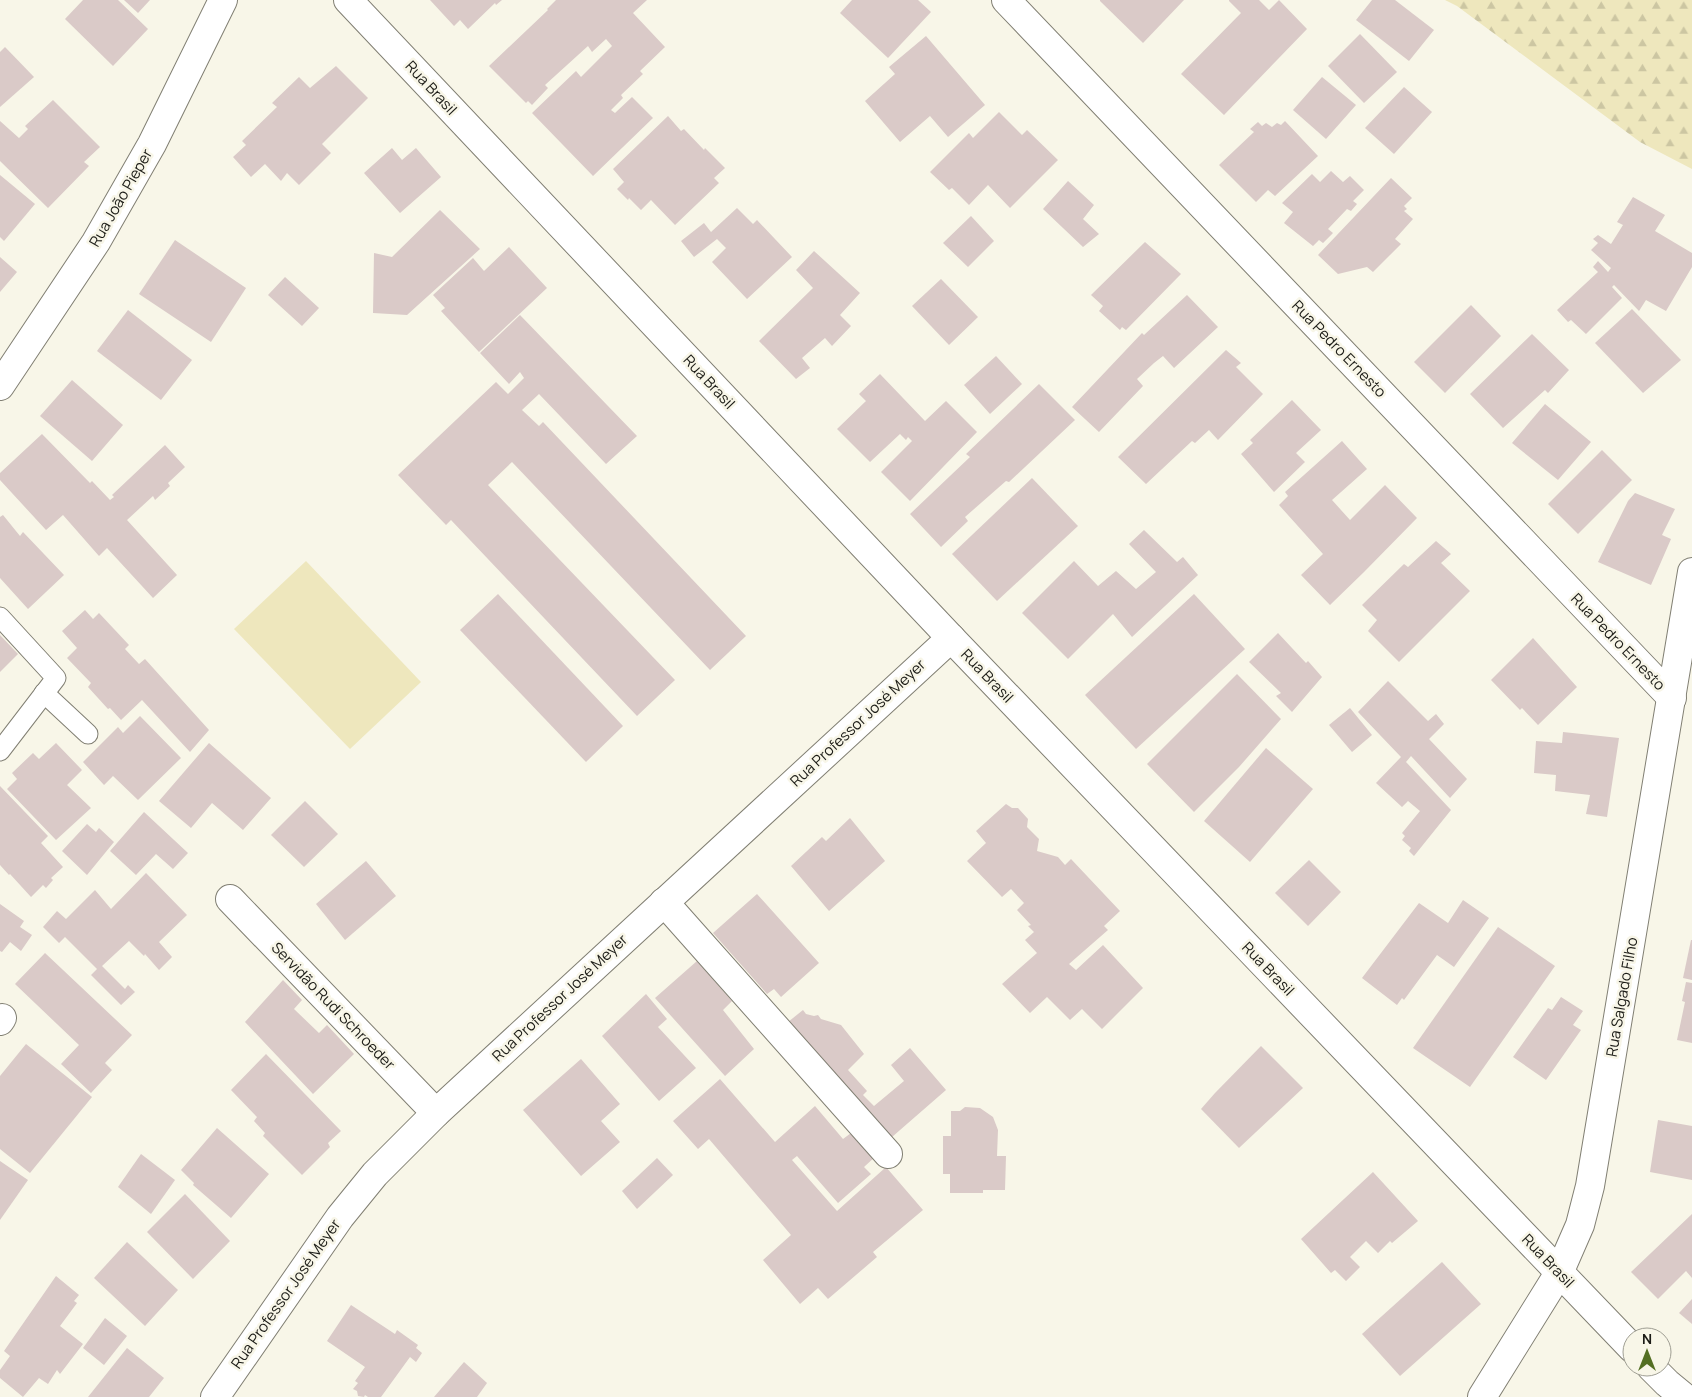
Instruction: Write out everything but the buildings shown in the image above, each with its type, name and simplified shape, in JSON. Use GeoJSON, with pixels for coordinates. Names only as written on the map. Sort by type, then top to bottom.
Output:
{"type":"FeatureCollection","features":[{"type":"Feature","properties":{"kind":"street","name":"Rua João Pieper"},"geometry":{"type":"LineString","coordinates":[[0,386],[100,234],[152,144],[223,0]]}},
{"type":"Feature","properties":{"kind":"street","name":"Rua Brasil"},"geometry":{"type":"LineString","coordinates":[[348,0],[951,638],[1622,1338]]}},
{"type":"Feature","properties":{"kind":"street","name":"Rua Pedro Ernesto"},"geometry":{"type":"LineString","coordinates":[[1006,0],[1672,698]]}},
{"type":"Feature","properties":{"kind":"street","name":"Rua Salgado Filho"},"geometry":{"type":"LineString","coordinates":[[1482,1397],[1559,1273],[1580,1224],[1590,1186],[1692,572]]}},
{"type":"Feature","properties":{"kind":"street","name":"Rua Professor José Meyer"},"geometry":{"type":"LineString","coordinates":[[214,1397],[340,1217],[375,1174],[436,1113],[951,638]]}},
{"type":"Feature","properties":{"kind":"street","name":"Servidão Rudi Schroeder"},"geometry":{"type":"LineString","coordinates":[[230,899],[436,1113]]}},
{"type":"Feature","properties":{"kind":"street"},"geometry":{"type":"LineString","coordinates":[[664,902],[888,1154]]}},
{"type":"Feature","properties":{"kind":"street"},"geometry":{"type":"LineString","coordinates":[[1661,1377],[1684,1397]]}},
{"type":"Feature","properties":{"kind":"lane"},"geometry":{"type":"LineString","coordinates":[[0,618],[56,678],[0,750]]}},
{"type":"Feature","properties":{"kind":"lane"},"geometry":{"type":"LineString","coordinates":[[44,693],[88,734]]}},
{"type":"Feature","properties":{"kind":"green space"},"geometry":{"type":"Polygon","coordinates":[[[1445,0],[1692,0],[1692,169],[1640,142],[1457,6],[1445,0]]]}},
{"type":"Feature","properties":{"kind":"green space"},"geometry":{"type":"Polygon","coordinates":[[[306,561],[421,682],[350,749],[234,629],[306,561]]]}}]}
